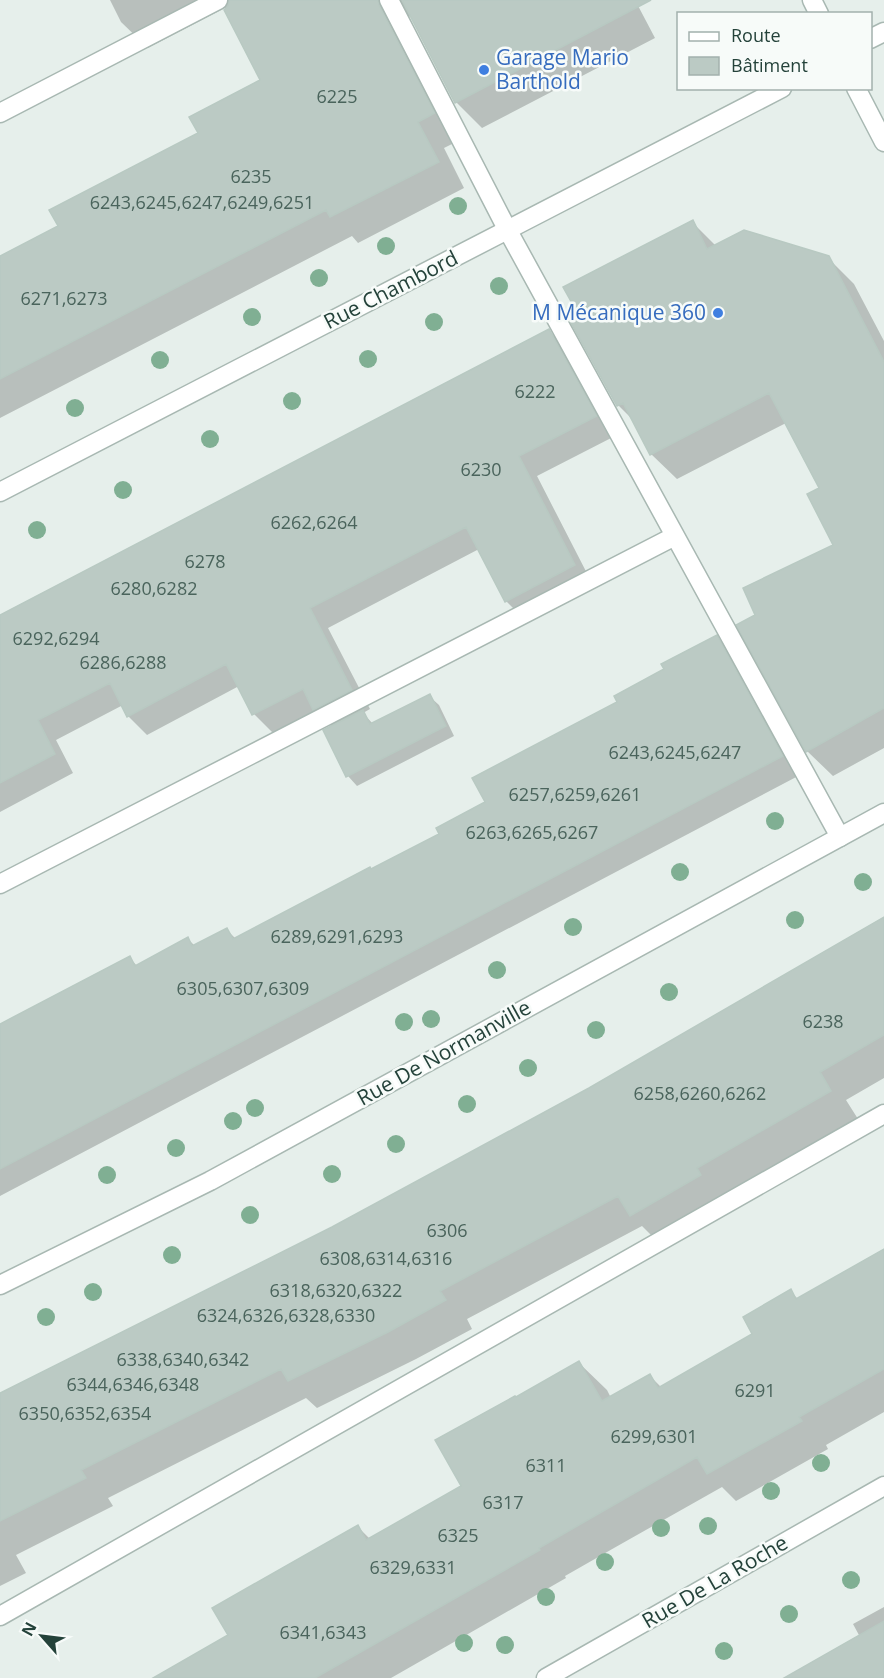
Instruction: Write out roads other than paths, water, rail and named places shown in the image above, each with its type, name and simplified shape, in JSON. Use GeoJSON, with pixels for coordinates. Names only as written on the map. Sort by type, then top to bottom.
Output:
{"type":"FeatureCollection","features":[{"type":"Feature","properties":{"kind":"street"},"geometry":{"type":"LineString","coordinates":[[0,113],[218,0]]}},
{"type":"Feature","properties":{"kind":"street"},"geometry":{"type":"LineString","coordinates":[[389,0],[507,229],[840,837]]}},
{"type":"Feature","properties":{"kind":"street","name":"Rue Chambord"},"geometry":{"type":"LineString","coordinates":[[0,492],[778,90]]}},
{"type":"Feature","properties":{"kind":"street"},"geometry":{"type":"LineString","coordinates":[[857,90],[884,142]]}},
{"type":"Feature","properties":{"kind":"street"},"geometry":{"type":"LineString","coordinates":[[0,884],[675,536]]}},
{"type":"Feature","properties":{"kind":"street","name":"Rue De Normanville"},"geometry":{"type":"LineString","coordinates":[[0,1285],[210,1181],[884,813]]}},
{"type":"Feature","properties":{"kind":"street"},"geometry":{"type":"LineString","coordinates":[[0,1616],[884,1114]]}},
{"type":"Feature","properties":{"kind":"street","name":"Rue De La Roche"},"geometry":{"type":"LineString","coordinates":[[546,1678],[884,1486]]}},
{"type":"Feature","properties":{"kind":"place","name":"Garage Mario Barthold"},"geometry":{"type":"Point","coordinates":[484,70]}},
{"type":"Feature","properties":{"kind":"place","name":"M Mécanique 360"},"geometry":{"type":"Point","coordinates":[718,313]}}]}
